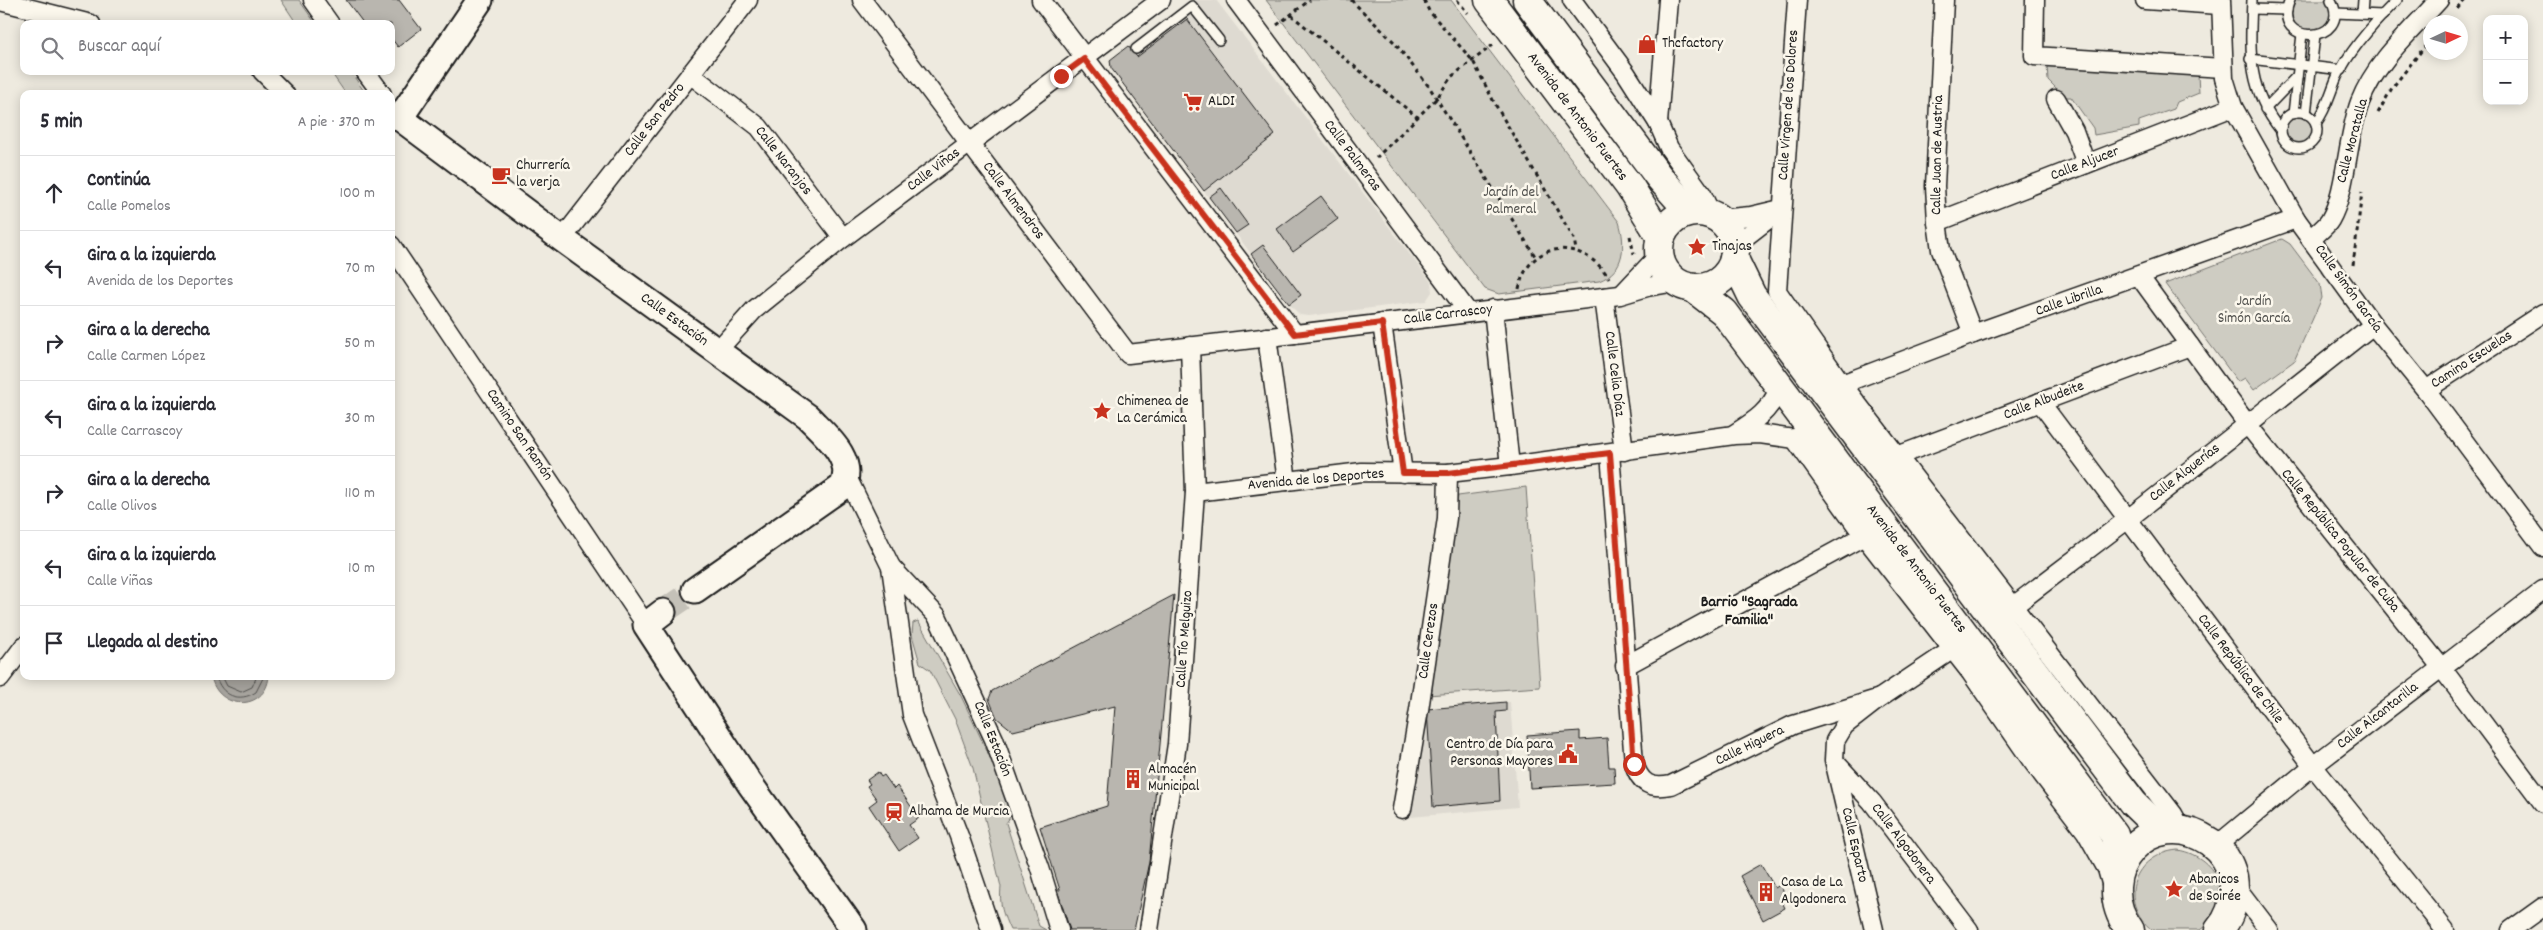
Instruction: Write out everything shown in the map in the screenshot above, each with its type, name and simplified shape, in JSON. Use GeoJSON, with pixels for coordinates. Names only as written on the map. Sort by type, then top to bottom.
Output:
{"type":"FeatureCollection","features":[{"type":"Feature","properties":{"kind":"main road"},"geometry":{"type":"LineString","coordinates":[[396,112],[480,0]]}},
{"type":"Feature","properties":{"kind":"main road","name":"Avenida de Antonio Fuertes"},"geometry":{"type":"LineString","coordinates":[[1489,0],[1630,187],[1660,246]]}},
{"type":"Feature","properties":{"kind":"main road","name":"Avenida de Antonio Fuertes"},"geometry":{"type":"LineString","coordinates":[[1527,0],[1660,177],[1707,215]]}},
{"type":"Feature","properties":{"kind":"main road","name":"Calle Estación"},"geometry":{"type":"LineString","coordinates":[[396,112],[562,239],[808,417],[836,448],[845,463],[847,477]]}},
{"type":"Feature","properties":{"kind":"main road"},"geometry":{"type":"LineString","coordinates":[[1734,252],[1730,269],[1714,284],[1684,285],[1667,275],[1660,246],[1672,220],[1707,215],[1727,226],[1734,252],[1752,296],[2004,613],[2133,803],[2172,831],[2200,836],[2216,846],[2231,870],[2234,884],[2228,925]]}},
{"type":"Feature","properties":{"kind":"main road","name":"Avenida de Antonio Fuertes"},"geometry":{"type":"LineString","coordinates":[[1684,285],[1724,312],[1822,443],[1960,644],[2114,834],[2122,860]]}},
{"type":"Feature","properties":{"kind":"main road"},"geometry":{"type":"LineString","coordinates":[[695,590],[826,499],[842,487],[847,477]]}},
{"type":"Feature","properties":{"kind":"main road"},"geometry":{"type":"LineString","coordinates":[[655,619],[750,784],[854,930]]}},
{"type":"Feature","properties":{"kind":"main road"},"geometry":{"type":"LineString","coordinates":[[2124,928],[2115,895],[2115,883],[2122,860],[2139,842],[2172,831]]}},
{"type":"Feature","properties":{"kind":"street"},"geometry":{"type":"LineString","coordinates":[[313,0],[327,20]]}},
{"type":"Feature","properties":{"kind":"street","name":"Calle San Pedro"},"geometry":{"type":"LineString","coordinates":[[562,239],[748,0]]}},
{"type":"Feature","properties":{"kind":"street","name":"Calle Almendros"},"geometry":{"type":"LineString","coordinates":[[862,0],[1128,354]]}},
{"type":"Feature","properties":{"kind":"street"},"geometry":{"type":"LineString","coordinates":[[1041,0],[1295,334]]}},
{"type":"Feature","properties":{"kind":"street","name":"Calle Viñas"},"geometry":{"type":"LineString","coordinates":[[717,351],[754,310],[843,238],[1161,0]]}},
{"type":"Feature","properties":{"kind":"street","name":"Calle Palmeras"},"geometry":{"type":"LineString","coordinates":[[1236,0],[1468,312]]}},
{"type":"Feature","properties":{"kind":"street"},"geometry":{"type":"LineString","coordinates":[[1572,0],[1626,73],[1658,124],[1669,148],[1702,194],[1707,215],[1752,216],[1781,209]]}},
{"type":"Feature","properties":{"kind":"street"},"geometry":{"type":"LineString","coordinates":[[1658,124],[1668,0]]}},
{"type":"Feature","properties":{"kind":"street","name":"Calle Virgen de los Dolores"},"geometry":{"type":"LineString","coordinates":[[1797,0],[1781,209],[1778,291],[1842,384]]}},
{"type":"Feature","properties":{"kind":"street","name":"Calle Juan de Austria"},"geometry":{"type":"LineString","coordinates":[[1944,0],[1935,186],[1937,222],[1941,250],[1973,334]]}},
{"type":"Feature","properties":{"kind":"street"},"geometry":{"type":"LineString","coordinates":[[2036,0],[2034,56],[2223,68]]}},
{"type":"Feature","properties":{"kind":"street"},"geometry":{"type":"LineString","coordinates":[[2145,0],[2220,2]]}},
{"type":"Feature","properties":{"kind":"street","name":"Calle Moratalla"},"geometry":{"type":"LineString","coordinates":[[2311,238],[2330,220],[2340,189],[2350,139],[2361,101],[2380,65],[2439,0]]}},
{"type":"Feature","properties":{"kind":"street"},"geometry":{"type":"LineString","coordinates":[[0,1],[75,20]]}},
{"type":"Feature","properties":{"kind":"street","name":"Calle Simón García"},"geometry":{"type":"LineString","coordinates":[[2220,2],[2224,78],[2233,107],[2296,219],[2373,325],[2426,390],[2543,547]]}},
{"type":"Feature","properties":{"kind":"street","name":"Calle Naranjos"},"geometry":{"type":"LineString","coordinates":[[690,74],[758,127],[843,238]]}},
{"type":"Feature","properties":{"kind":"street"},"geometry":{"type":"LineString","coordinates":[[266,75],[281,90]]}},
{"type":"Feature","properties":{"kind":"street"},"geometry":{"type":"LineString","coordinates":[[368,75],[379,90]]}},
{"type":"Feature","properties":{"kind":"street"},"geometry":{"type":"LineString","coordinates":[[2056,99],[2074,130],[2086,164]]}},
{"type":"Feature","properties":{"kind":"street","name":"Calle Aljucer"},"geometry":{"type":"LineString","coordinates":[[1937,222],[2233,107]]}},
{"type":"Feature","properties":{"kind":"street"},"geometry":{"type":"LineString","coordinates":[[1734,252],[1781,209]]}},
{"type":"Feature","properties":{"kind":"street","name":"Calle Librilla"},"geometry":{"type":"LineString","coordinates":[[1842,384],[1973,334],[2296,219]]}},
{"type":"Feature","properties":{"kind":"street"},"geometry":{"type":"LineString","coordinates":[[1612,296],[1660,246]]}},
{"type":"Feature","properties":{"kind":"street","name":"Camino San Ramón"},"geometry":{"type":"LineString","coordinates":[[395,251],[655,619]]}},
{"type":"Feature","properties":{"kind":"street","name":"Calle República Popular de Cuba"},"geometry":{"type":"LineString","coordinates":[[2139,276],[2247,424],[2440,667],[2543,803]]}},
{"type":"Feature","properties":{"kind":"street","name":"Calle Carrascoy"},"geometry":{"type":"LineString","coordinates":[[1128,354],[1612,296],[1647,287],[1684,285]]}},
{"type":"Feature","properties":{"kind":"street","name":"Calle Celia Díaz"},"geometry":{"type":"LineString","coordinates":[[1612,296],[1625,666],[1634,764]]}},
{"type":"Feature","properties":{"kind":"street"},"geometry":{"type":"LineString","coordinates":[[1493,309],[1510,466]]}},
{"type":"Feature","properties":{"kind":"street","name":"Camino Escuelas"},"geometry":{"type":"LineString","coordinates":[[2426,390],[2543,313]]}},
{"type":"Feature","properties":{"kind":"street"},"geometry":{"type":"LineString","coordinates":[[1382,323],[1403,473]]}},
{"type":"Feature","properties":{"kind":"street","name":"Calle Alquerías"},"geometry":{"type":"LineString","coordinates":[[2004,613],[2128,519],[2373,325]]}},
{"type":"Feature","properties":{"kind":"street"},"geometry":{"type":"LineString","coordinates":[[1267,337],[1287,481]]}},
{"type":"Feature","properties":{"kind":"street","name":"Calle Tío Melguizo"},"geometry":{"type":"LineString","coordinates":[[1149,930],[1177,744],[1195,492],[1190,346]]}},
{"type":"Feature","properties":{"kind":"street","name":"Calle Albudeite"},"geometry":{"type":"LineString","coordinates":[[1897,456],[2190,346]]}},
{"type":"Feature","properties":{"kind":"street"},"geometry":{"type":"LineString","coordinates":[[1842,384],[1897,456],[2004,613]]}},
{"type":"Feature","properties":{"kind":"street"},"geometry":{"type":"LineString","coordinates":[[1734,434],[1762,416],[1773,403],[1780,387]]}},
{"type":"Feature","properties":{"kind":"street","name":"Calle República de Chile"},"geometry":{"type":"LineString","coordinates":[[2040,402],[2313,766],[2445,930]]}},
{"type":"Feature","properties":{"kind":"street","name":"Avenida de los Deportes"},"geometry":{"type":"LineString","coordinates":[[1195,492],[1362,472],[1448,473],[1617,452],[1734,434],[1760,434],[1822,443]]}},
{"type":"Feature","properties":{"kind":"street","name":"Avenida de Antonio Fuertes"},"geometry":{"type":"LineString","coordinates":[[1794,438],[1864,536],[1960,644],[2086,832],[2107,869],[2115,895]]}},
{"type":"Feature","properties":{"kind":"street","name":"Calle Cerezos"},"geometry":{"type":"LineString","coordinates":[[1402,809],[1419,710],[1447,518],[1448,473]]}},
{"type":"Feature","properties":{"kind":"street","name":"Calle Estación"},"geometry":{"type":"LineString","coordinates":[[847,477],[891,567],[938,616],[994,739],[1040,868],[1058,930]]}},
{"type":"Feature","properties":{"kind":"street"},"geometry":{"type":"LineString","coordinates":[[1625,666],[1864,536]]}},
{"type":"Feature","properties":{"kind":"street","name":"Calle Estación"},"geometry":{"type":"LineString","coordinates":[[891,567],[912,715],[959,836],[991,930]]}},
{"type":"Feature","properties":{"kind":"street","name":"Calle Alcantarilla"},"geometry":{"type":"LineString","coordinates":[[2216,846],[2313,766],[2543,590]]}},
{"type":"Feature","properties":{"kind":"street","name":"Calle Higuera"},"geometry":{"type":"LineString","coordinates":[[1834,760],[1835,741],[1844,726],[1880,698],[1960,644]]}},
{"type":"Feature","properties":{"kind":"street"},"geometry":{"type":"LineString","coordinates":[[0,678],[20,651]]}},
{"type":"Feature","properties":{"kind":"street","name":"Calle Higuera"},"geometry":{"type":"LineString","coordinates":[[1634,764],[1636,773],[1645,784],[1659,787],[1671,785],[1793,724],[1880,698]]}},
{"type":"Feature","properties":{"kind":"street","name":"Calle Esparto"},"geometry":{"type":"LineString","coordinates":[[1834,760],[1874,930]]}},
{"type":"Feature","properties":{"kind":"street","name":"Calle Algodonera"},"geometry":{"type":"LineString","coordinates":[[1834,760],[1872,802],[1969,930]]}},
{"type":"Feature","properties":{"kind":"street"},"geometry":{"type":"LineString","coordinates":[[2234,884],[2269,930]]}},
{"type":"Feature","properties":{"kind":"street"},"geometry":{"type":"LineString","coordinates":[[2511,930],[2543,907]]}},
{"type":"Feature","properties":{"kind":"lane"},"geometry":{"type":"LineString","coordinates":[[2290,0],[2288,10],[2289,21],[2293,28],[2302,34],[2315,36],[2329,28],[2335,13],[2331,0]]}},
{"type":"Feature","properties":{"kind":"lane"},"geometry":{"type":"LineString","coordinates":[[2362,14],[2363,0]]}},
{"type":"Feature","properties":{"kind":"lane"},"geometry":{"type":"LineString","coordinates":[[2288,10],[2252,4],[2250,59],[2254,80],[2265,109],[2281,131],[2282,137],[2289,146],[2306,148],[2311,145],[2317,135],[2316,123],[2324,112],[2342,70],[2383,15],[2397,0]]}},
{"type":"Feature","properties":{"kind":"lane"},"geometry":{"type":"LineString","coordinates":[[1136,49],[1192,6],[1218,40]]}},
{"type":"Feature","properties":{"kind":"lane"},"geometry":{"type":"LineString","coordinates":[[2335,13],[2383,15]]}},
{"type":"Feature","properties":{"kind":"lane"},"geometry":{"type":"LineString","coordinates":[[2293,114],[2302,34]]}},
{"type":"Feature","properties":{"kind":"lane"},"geometry":{"type":"LineString","coordinates":[[2306,114],[2315,36]]}},
{"type":"Feature","properties":{"kind":"lane"},"geometry":{"type":"LineString","coordinates":[[2250,59],[2342,70]]}},
{"type":"Feature","properties":{"kind":"lane"},"geometry":{"type":"LineString","coordinates":[[2265,109],[2298,75]]}},
{"type":"Feature","properties":{"kind":"lane"},"geometry":{"type":"LineString","coordinates":[[2281,131],[2285,120],[2293,114],[2306,114],[2316,123]]}},
{"type":"Feature","properties":{"kind":"path"},"geometry":{"type":"LineString","coordinates":[[1263,36],[1310,0]]}},
{"type":"Feature","properties":{"kind":"path"},"geometry":{"type":"LineString","coordinates":[[1351,0],[1394,42],[1436,98],[1535,256]]}},
{"type":"Feature","properties":{"kind":"path"},"geometry":{"type":"LineString","coordinates":[[1424,0],[1429,11],[1473,61],[1495,104],[1574,238],[1576,250]]}},
{"type":"Feature","properties":{"kind":"path"},"geometry":{"type":"LineString","coordinates":[[1291,15],[1417,117]]}},
{"type":"Feature","properties":{"kind":"path"},"geometry":{"type":"LineString","coordinates":[[1363,170],[1436,98],[1451,77],[1513,31]]}},
{"type":"Feature","properties":{"kind":"path"},"geometry":{"type":"LineString","coordinates":[[2378,114],[2392,88],[2423,49]]}},
{"type":"Feature","properties":{"kind":"path"},"geometry":{"type":"LineString","coordinates":[[2343,283],[2354,262],[2362,188]]}},
{"type":"Feature","properties":{"kind":"path"},"geometry":{"type":"LineString","coordinates":[[1516,307],[1521,281],[1527,266],[1535,256],[1545,250],[1576,250],[1587,256],[1607,274],[1612,296]]}},
{"type":"Feature","properties":{"kind":"shaded area"},"geometry":{"type":"Polygon","coordinates":[[[1190,0],[1216,0],[1431,282],[1432,292],[1426,301],[1309,316],[1300,315],[1289,304],[1111,68],[1128,46],[1190,0]]]}},
{"type":"Feature","properties":{"kind":"shaded area"},"geometry":{"type":"Polygon","coordinates":[[[1510,702],[1518,807],[1411,817],[1427,709],[1510,702]]]}},
{"type":"Feature","properties":{"kind":"green space"},"geometry":{"type":"Polygon","coordinates":[[[281,0],[299,0],[313,20],[294,20],[281,0]]]}},
{"type":"Feature","properties":{"kind":"green space","name":"Jardín del Palmeral"},"geometry":{"type":"Polygon","coordinates":[[[1266,0],[1451,0],[1619,222],[1623,248],[1619,264],[1614,271],[1599,281],[1499,294],[1485,289],[1266,0]]]}},
{"type":"Feature","properties":{"kind":"green space"},"geometry":{"type":"Polygon","coordinates":[[[2293,0],[2328,0],[2331,17],[2322,31],[2301,31],[2291,17],[2290,9],[2293,0]]]}},
{"type":"Feature","properties":{"kind":"green space"},"geometry":{"type":"Polygon","coordinates":[[[2047,65],[2198,75],[2199,93],[2177,102],[2174,109],[2139,121],[2139,127],[2094,135],[2093,128],[2071,97],[2065,97],[2048,80],[2047,65]]]}},
{"type":"Feature","properties":{"kind":"green space"},"geometry":{"type":"Polygon","coordinates":[[[333,75],[353,75],[363,90],[343,90],[333,75]]]}},
{"type":"Feature","properties":{"kind":"green space"},"geometry":{"type":"Polygon","coordinates":[[[2300,116],[2311,120],[2315,131],[2311,142],[2300,146],[2289,142],[2285,131],[2289,120],[2300,116]]]}},
{"type":"Feature","properties":{"kind":"green space","name":"Jardín Simón García"},"geometry":{"type":"Polygon","coordinates":[[[2282,239],[2290,244],[2320,284],[2322,298],[2294,361],[2254,390],[2245,378],[2238,382],[2165,284],[2282,239]]]}},
{"type":"Feature","properties":{"kind":"green space"},"geometry":{"type":"Polygon","coordinates":[[[1526,487],[1540,687],[1427,695],[1458,496],[1526,487]]]}},
{"type":"Feature","properties":{"kind":"green space"},"geometry":{"type":"Polygon","coordinates":[[[918,621],[961,696],[1003,785],[1013,813],[1006,823],[1039,926],[1046,930],[1010,930],[1005,919],[1001,904],[1001,887],[973,768],[955,719],[930,670],[920,663],[912,635],[913,623],[918,621]]]}},
{"type":"Feature","properties":{"kind":"green space"},"geometry":{"type":"Polygon","coordinates":[[[2178,850],[2192,854],[2213,871],[2218,882],[2220,895],[2218,907],[2211,919],[2200,930],[2152,930],[2141,918],[2135,906],[2133,893],[2135,881],[2141,869],[2150,860],[2163,853],[2178,850]]]}},
{"type":"Feature","properties":{"kind":"water"},"geometry":{"type":"Polygon","coordinates":[[[212,680],[268,680],[266,688],[260,696],[251,701],[241,703],[231,701],[222,696],[215,688],[212,680]]]}},
{"type":"Feature","properties":{"kind":"building"},"geometry":{"type":"Polygon","coordinates":[[[346,0],[399,0],[421,29],[398,47],[395,43],[395,20],[361,20],[346,0]]]}},
{"type":"Feature","properties":{"kind":"building","name":"ALDI"},"geometry":{"type":"Polygon","coordinates":[[[1187,19],[1275,135],[1204,191],[1111,68],[1110,60],[1128,46],[1137,57],[1187,19]]]}},
{"type":"Feature","properties":{"kind":"building"},"geometry":{"type":"Polygon","coordinates":[[[1221,188],[1248,225],[1236,233],[1209,197],[1221,188]]]}},
{"type":"Feature","properties":{"kind":"building"},"geometry":{"type":"Polygon","coordinates":[[[1321,196],[1338,219],[1293,252],[1277,229],[1321,196]]]}},
{"type":"Feature","properties":{"kind":"building"},"geometry":{"type":"Polygon","coordinates":[[[1263,245],[1301,295],[1289,304],[1251,254],[1263,245]]]}},
{"type":"Feature","properties":{"kind":"building","name":"Almacén Municipal"},"geometry":{"type":"Polygon","coordinates":[[[1174,595],[1149,862],[1134,930],[1070,930],[1057,890],[1060,890],[1040,827],[1107,806],[1115,706],[1013,731],[997,718],[989,699],[992,691],[1174,595]]]}},
{"type":"Feature","properties":{"kind":"building"},"geometry":{"type":"Polygon","coordinates":[[[1506,702],[1506,711],[1496,712],[1500,801],[1433,807],[1427,709],[1506,702]]]}},
{"type":"Feature","properties":{"kind":"building","name":"Centro de Día para Personas Mayores"},"geometry":{"type":"Polygon","coordinates":[[[1580,731],[1580,740],[1607,738],[1609,767],[1614,767],[1615,783],[1530,788],[1527,735],[1580,731]]]}},
{"type":"Feature","properties":{"kind":"building","name":"Alhama de Murcia"},"geometry":{"type":"Polygon","coordinates":[[[878,772],[881,777],[884,775],[894,789],[897,786],[919,818],[909,825],[918,838],[899,851],[869,806],[877,800],[867,786],[870,784],[867,780],[878,772]]]}},
{"type":"Feature","properties":{"kind":"building","name":"Casa de La Algodonera"},"geometry":{"type":"Polygon","coordinates":[[[1761,864],[1775,888],[1780,885],[1785,895],[1780,898],[1785,908],[1763,920],[1740,876],[1761,864]]]}},
{"type":"Feature","properties":{"kind":"tunnel"},"geometry":{"type":"LineString","coordinates":[[663,612],[695,590]]}},
{"type":"Feature","properties":{"kind":"place","name":"Thcfactory"},"geometry":{"type":"Point","coordinates":[1647,44]}},
{"type":"Feature","properties":{"kind":"place","name":"ALDI"},"geometry":{"type":"Point","coordinates":[1193,102]}},
{"type":"Feature","properties":{"kind":"place","name":"Churrería la verja"},"geometry":{"type":"Point","coordinates":[501,175]}},
{"type":"Feature","properties":{"kind":"place","name":"Tinajas"},"geometry":{"type":"Point","coordinates":[1697,247]}},
{"type":"Feature","properties":{"kind":"place","name":"Chimenea de La Cerámica"},"geometry":{"type":"Point","coordinates":[1102,411]}},
{"type":"Feature","properties":{"kind":"place","name":"Centro de Día para Personas Mayores"},"geometry":{"type":"Point","coordinates":[1568,754]}},
{"type":"Feature","properties":{"kind":"place","name":"Almacén Municipal"},"geometry":{"type":"Point","coordinates":[1133,779]}},
{"type":"Feature","properties":{"kind":"place","name":"Alhama de Murcia"},"geometry":{"type":"Point","coordinates":[894,812]}},
{"type":"Feature","properties":{"kind":"place","name":"Abanicos de Soirée"},"geometry":{"type":"Point","coordinates":[2174,889]}},
{"type":"Feature","properties":{"kind":"place","name":"Casa de La Algodonera"},"geometry":{"type":"Point","coordinates":[1766,892]}},
{"type":"Feature","properties":{"kind":"district","name":"Barrio \"Sagrada Familia\""},"geometry":{"type":"Point","coordinates":[1749,611]}},
{"type":"Feature","properties":{"kind":"route"},"geometry":{"type":"LineString","coordinates":[[1061,76],[1084,59],[1295,334],[1382,323],[1403,473],[1448,473],[1610,453],[1634,764]]}}]}
